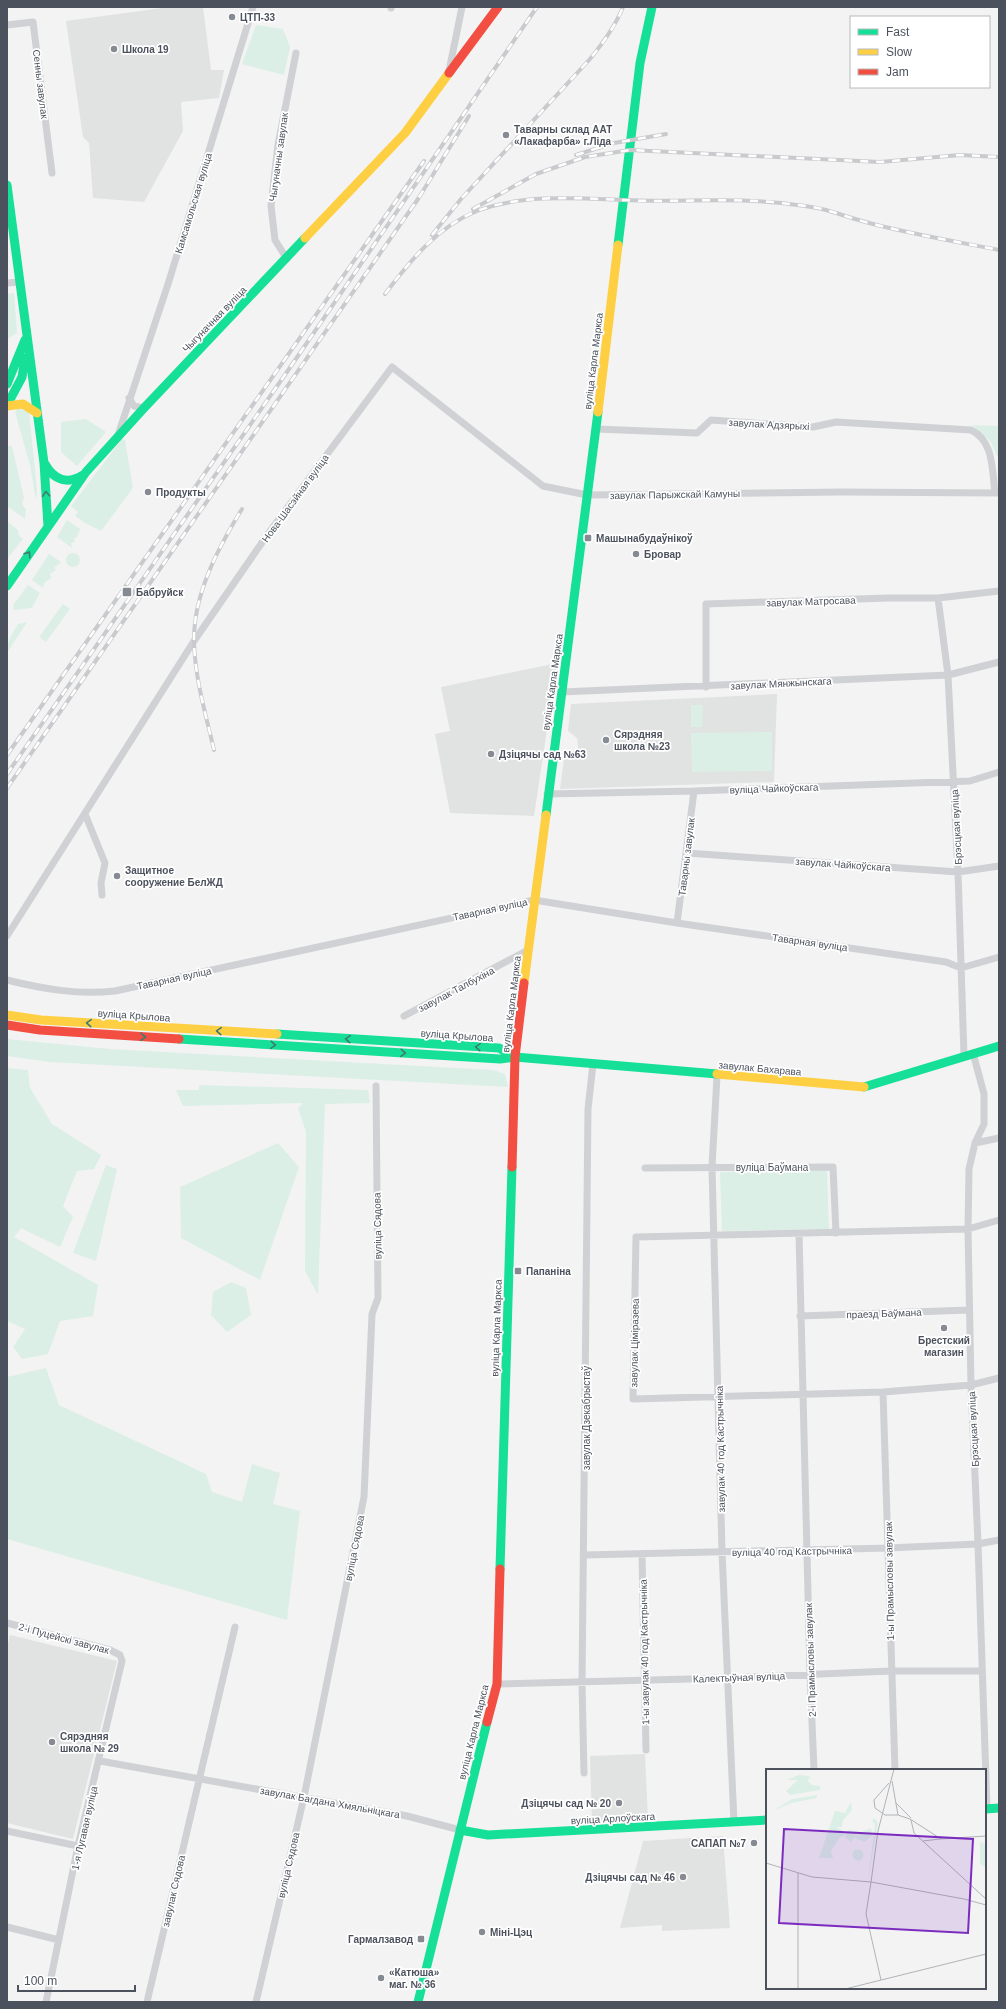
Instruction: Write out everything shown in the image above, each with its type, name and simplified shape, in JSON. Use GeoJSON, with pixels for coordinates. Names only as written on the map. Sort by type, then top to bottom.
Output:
{"type":"FeatureCollection","features":[{"type":"Feature","properties":{"kind":"main road","name":"Чыгуначная вуліца"},"geometry":{"type":"LineString","coordinates":[[7,586],[86,472],[144,408],[405,133],[498,7]]}},
{"type":"Feature","properties":{"kind":"main road","name":"вуліца Карла Маркса"},"geometry":{"type":"LineString","coordinates":[[418,2002],[497,1684],[515,1057],[547,794],[562,692],[596,429],[640,63],[652,7]]}},
{"type":"Feature","properties":{"kind":"main road"},"geometry":{"type":"LineString","coordinates":[[7,185],[26,338],[44,463],[48,526]]}},
{"type":"Feature","properties":{"kind":"main road"},"geometry":{"type":"LineString","coordinates":[[7,384],[26,338]]}},
{"type":"Feature","properties":{"kind":"main road"},"geometry":{"type":"LineString","coordinates":[[7,406],[18,387],[23,373],[26,338]]}},
{"type":"Feature","properties":{"kind":"main road"},"geometry":{"type":"LineString","coordinates":[[7,406],[22,402],[29,405],[37,413]]}},
{"type":"Feature","properties":{"kind":"main road"},"geometry":{"type":"LineString","coordinates":[[44,463],[49,473],[61,481],[72,481],[86,472]]}},
{"type":"Feature","properties":{"kind":"main road","name":"вуліца Крылова"},"geometry":{"type":"LineString","coordinates":[[7,1015],[41,1020],[499,1048],[515,1057]]}},
{"type":"Feature","properties":{"kind":"main road","name":"вуліца Крылова"},"geometry":{"type":"LineString","coordinates":[[7,1025],[40,1030],[500,1059],[515,1057]]}},
{"type":"Feature","properties":{"kind":"main road","name":"завулак Бахарава"},"geometry":{"type":"LineString","coordinates":[[515,1057],[717,1076],[862,1087],[999,1046]]}},
{"type":"Feature","properties":{"kind":"main road"},"geometry":{"type":"LineString","coordinates":[[986,1809],[999,1808]]}},
{"type":"Feature","properties":{"kind":"main road","name":"вуліца Арлоўскага"},"geometry":{"type":"LineString","coordinates":[[460,1830],[488,1836],[766,1820]]}},
{"type":"Feature","properties":{"kind":"street","name":"Камсамольская вуліца"},"geometry":{"type":"LineString","coordinates":[[117,437],[169,281],[253,7]]}},
{"type":"Feature","properties":{"kind":"street","name":"Чыгуначная вуліца"},"geometry":{"type":"LineString","coordinates":[[448,75],[462,7]]}},
{"type":"Feature","properties":{"kind":"street","name":"Сенны завулак"},"geometry":{"type":"LineString","coordinates":[[7,24],[33,22],[52,173]]}},
{"type":"Feature","properties":{"kind":"street","name":"Чыгуначны завулак"},"geometry":{"type":"LineString","coordinates":[[287,259],[275,240],[271,206],[278,145],[296,53]]}},
{"type":"Feature","properties":{"kind":"street"},"geometry":{"type":"LineString","coordinates":[[7,283],[19,282]]}},
{"type":"Feature","properties":{"kind":"street","name":"завулак Парыжскай Камуны"},"geometry":{"type":"LineString","coordinates":[[392,367],[543,486],[587,495],[840,492],[997,493]]}},
{"type":"Feature","properties":{"kind":"street","name":"Нова-Шасэйная вуліца"},"geometry":{"type":"LineString","coordinates":[[85,814],[202,631],[270,531],[392,367]]}},
{"type":"Feature","properties":{"kind":"street"},"geometry":{"type":"LineString","coordinates":[[129,398],[134,406],[144,408]]}},
{"type":"Feature","properties":{"kind":"street","name":"завулак Адзярыхі"},"geometry":{"type":"LineString","coordinates":[[596,429],[697,433],[711,420],[813,427],[836,422],[971,430],[979,434],[987,445],[997,493]]}},
{"type":"Feature","properties":{"kind":"street","name":"завулак Матросава"},"geometry":{"type":"LineString","coordinates":[[706,687],[706,604],[888,598],[938,598],[999,591]]}},
{"type":"Feature","properties":{"kind":"street","name":"Брэсцкая вуліца"},"geometry":{"type":"LineString","coordinates":[[938,598],[948,675],[958,872],[961,968],[968,1055],[984,1094],[984,1124],[975,1143],[969,1169],[968,1229],[971,1385],[978,1544],[985,1769]]}},
{"type":"Feature","properties":{"kind":"street","name":"завулак Мянжынскага"},"geometry":{"type":"LineString","coordinates":[[562,692],[706,687],[948,675],[999,662]]}},
{"type":"Feature","properties":{"kind":"street","name":"вуліца Чайкоўскага"},"geometry":{"type":"LineString","coordinates":[[547,794],[694,791],[954,782],[970,781],[999,772]]}},
{"type":"Feature","properties":{"kind":"street","name":"Таварны завулак"},"geometry":{"type":"LineString","coordinates":[[677,923],[694,791]]}},
{"type":"Feature","properties":{"kind":"street"},"geometry":{"type":"LineString","coordinates":[[85,814],[105,863],[101,883],[102,894]]}},
{"type":"Feature","properties":{"kind":"street"},"geometry":{"type":"LineString","coordinates":[[7,936],[85,814]]}},
{"type":"Feature","properties":{"kind":"street","name":"завулак Чайкоўскага"},"geometry":{"type":"LineString","coordinates":[[687,852],[958,872],[999,866]]}},
{"type":"Feature","properties":{"kind":"street","name":"Таварная вуліца"},"geometry":{"type":"LineString","coordinates":[[7,980],[45,990],[95,993],[115,991],[534,900],[677,923],[946,962],[961,968]]}},
{"type":"Feature","properties":{"kind":"street","name":"завулак Талбухіна"},"geometry":{"type":"LineString","coordinates":[[404,1016],[528,950]]}},
{"type":"Feature","properties":{"kind":"street"},"geometry":{"type":"LineString","coordinates":[[961,968],[999,957]]}},
{"type":"Feature","properties":{"kind":"street","name":"завулак Дзекабрыстаў"},"geometry":{"type":"LineString","coordinates":[[584,1773],[582,1683],[585,1555],[588,1109],[592,1064]]}},
{"type":"Feature","properties":{"kind":"street","name":"завулак 40 год Кастрычніка"},"geometry":{"type":"LineString","coordinates":[[717,1076],[712,1168],[722,1552],[734,1822]]}},
{"type":"Feature","properties":{"kind":"street","name":"вуліца Сядова"},"geometry":{"type":"LineString","coordinates":[[256,2002],[304,1797],[364,1497],[372,1314],[378,1298],[376,1086]]}},
{"type":"Feature","properties":{"kind":"street"},"geometry":{"type":"LineString","coordinates":[[975,1143],[999,1138]]}},
{"type":"Feature","properties":{"kind":"street","name":"вуліца Баўмана"},"geometry":{"type":"LineString","coordinates":[[645,1168],[833,1167],[836,1233]]}},
{"type":"Feature","properties":{"kind":"street"},"geometry":{"type":"LineString","coordinates":[[714,1236],[968,1229],[999,1220]]}},
{"type":"Feature","properties":{"kind":"street"},"geometry":{"type":"LineString","coordinates":[[799,1234],[807,1551]]}},
{"type":"Feature","properties":{"kind":"street","name":"завулак Ціміразева"},"geometry":{"type":"LineString","coordinates":[[714,1236],[636,1238],[633,1399],[883,1392],[971,1385],[999,1378]]}},
{"type":"Feature","properties":{"kind":"street","name":"праезд Баўмана"},"geometry":{"type":"LineString","coordinates":[[800,1316],[969,1310]]}},
{"type":"Feature","properties":{"kind":"street","name":"1-ы Прамысловы завулак"},"geometry":{"type":"LineString","coordinates":[[883,1392],[895,1769]]}},
{"type":"Feature","properties":{"kind":"street","name":"вуліца 40 год Кастрычніка"},"geometry":{"type":"LineString","coordinates":[[585,1555],[807,1551],[978,1544],[999,1540]]}},
{"type":"Feature","properties":{"kind":"street","name":"2-і Прамысловы завулак"},"geometry":{"type":"LineString","coordinates":[[807,1551],[814,1769]]}},
{"type":"Feature","properties":{"kind":"street","name":"1-ы завулак 40 год Кастрычніка"},"geometry":{"type":"LineString","coordinates":[[642,1554],[646,1750]]}},
{"type":"Feature","properties":{"kind":"street","name":"2-і Пуцейскі завулак"},"geometry":{"type":"LineString","coordinates":[[7,1623],[84,1642],[120,1655]]}},
{"type":"Feature","properties":{"kind":"street"},"geometry":{"type":"LineString","coordinates":[[200,1779],[235,1627]]}},
{"type":"Feature","properties":{"kind":"street","name":"1-я Лугавая вуліца"},"geometry":{"type":"LineString","coordinates":[[46,2002],[78,1846],[100,1761],[122,1662],[120,1655]]}},
{"type":"Feature","properties":{"kind":"street","name":"Калектыўная вуліца"},"geometry":{"type":"LineString","coordinates":[[497,1684],[645,1681],[891,1671],[982,1671]]}},
{"type":"Feature","properties":{"kind":"street","name":"завулак Багдана Хмяльніцкага"},"geometry":{"type":"LineString","coordinates":[[100,1761],[407,1816],[460,1830]]}},
{"type":"Feature","properties":{"kind":"street","name":"завулак Сядова"},"geometry":{"type":"LineString","coordinates":[[147,2002],[200,1779]]}},
{"type":"Feature","properties":{"kind":"street"},"geometry":{"type":"LineString","coordinates":[[7,1831],[78,1846]]}},
{"type":"Feature","properties":{"kind":"street"},"geometry":{"type":"LineString","coordinates":[[7,1927],[59,1940]]}},
{"type":"Feature","properties":{"kind":"shaded area"},"geometry":{"type":"Polygon","coordinates":[[[170,7],[203,7],[211,70],[224,70],[219,98],[181,102],[183,131],[144,202],[93,198],[89,143],[83,137],[66,21],[170,7]]]}},
{"type":"Feature","properties":{"kind":"shaded area"},"geometry":{"type":"Polygon","coordinates":[[[557,663],[534,816],[450,813],[435,734],[450,731],[441,687],[557,663]]]}},
{"type":"Feature","properties":{"kind":"shaded area"},"geometry":{"type":"Polygon","coordinates":[[[777,694],[774,782],[560,789],[564,759],[574,756],[578,747],[577,738],[568,731],[571,704],[777,694]]]}},
{"type":"Feature","properties":{"kind":"shaded area","name":"Сярэдняя школа № 29"},"geometry":{"type":"Polygon","coordinates":[[[10,1635],[117,1661],[73,1839],[7,1823],[7,1648],[10,1635]]]}},
{"type":"Feature","properties":{"kind":"shaded area"},"geometry":{"type":"Polygon","coordinates":[[[645,1754],[648,1820],[592,1822],[590,1756],[645,1754]]]}},
{"type":"Feature","properties":{"kind":"shaded area"},"geometry":{"type":"Polygon","coordinates":[[[723,1836],[730,1928],[662,1931],[662,1925],[620,1928],[643,1841],[723,1836]]]}},
{"type":"Feature","properties":{"kind":"green space"},"geometry":{"type":"Polygon","coordinates":[[[256,25],[283,29],[290,47],[284,75],[242,64],[256,25]]]}},
{"type":"Feature","properties":{"kind":"green space"},"geometry":{"type":"Polygon","coordinates":[[[14,293],[17,333],[7,339],[7,294],[14,293]]]}},
{"type":"Feature","properties":{"kind":"green space"},"geometry":{"type":"Polygon","coordinates":[[[18,408],[24,408],[29,411],[37,490],[36,501],[30,465],[15,412],[18,408]]]}},
{"type":"Feature","properties":{"kind":"green space"},"geometry":{"type":"Polygon","coordinates":[[[86,419],[106,432],[77,466],[61,452],[61,422],[86,419]]]}},
{"type":"Feature","properties":{"kind":"green space"},"geometry":{"type":"Polygon","coordinates":[[[972,425],[999,426],[999,457],[997,456],[991,442],[972,425]]]}},
{"type":"Feature","properties":{"kind":"green space"},"geometry":{"type":"Polygon","coordinates":[[[122,439],[125,440],[133,488],[101,531],[75,516],[78,512],[71,506],[122,439]]]}},
{"type":"Feature","properties":{"kind":"green space"},"geometry":{"type":"Polygon","coordinates":[[[7,446],[12,446],[24,498],[22,504],[26,509],[25,519],[7,506],[7,446]]]}},
{"type":"Feature","properties":{"kind":"green space"},"geometry":{"type":"Polygon","coordinates":[[[67,520],[80,529],[77,537],[74,538],[75,542],[71,543],[72,548],[57,537],[67,520]]]}},
{"type":"Feature","properties":{"kind":"green space"},"geometry":{"type":"Polygon","coordinates":[[[7,521],[18,530],[19,536],[23,539],[7,559],[7,521]]]}},
{"type":"Feature","properties":{"kind":"green space"},"geometry":{"type":"Polygon","coordinates":[[[73,553],[78,555],[80,560],[78,565],[73,567],[68,565],[66,560],[68,555],[73,553]]]}},
{"type":"Feature","properties":{"kind":"green space"},"geometry":{"type":"Polygon","coordinates":[[[49,554],[61,562],[54,568],[56,570],[50,574],[51,578],[44,583],[43,588],[32,580],[49,554]]]}},
{"type":"Feature","properties":{"kind":"green space"},"geometry":{"type":"Polygon","coordinates":[[[28,585],[40,593],[32,608],[14,610],[13,605],[28,585]]]}},
{"type":"Feature","properties":{"kind":"green space"},"geometry":{"type":"Polygon","coordinates":[[[63,604],[70,609],[46,642],[39,637],[63,604]]]}},
{"type":"Feature","properties":{"kind":"green space"},"geometry":{"type":"Polygon","coordinates":[[[27,622],[7,653],[9,641],[18,624],[27,622]]]}},
{"type":"Feature","properties":{"kind":"green space"},"geometry":{"type":"Polygon","coordinates":[[[691,705],[703,705],[702,727],[691,727],[691,705]]]}},
{"type":"Feature","properties":{"kind":"green space"},"geometry":{"type":"Polygon","coordinates":[[[772,732],[772,771],[692,772],[691,733],[772,732]]]}},
{"type":"Feature","properties":{"kind":"green space"},"geometry":{"type":"Polygon","coordinates":[[[7,1039],[110,1049],[493,1070],[505,1074],[508,1087],[50,1062],[7,1056],[7,1039]]]}},
{"type":"Feature","properties":{"kind":"green space"},"geometry":{"type":"Polygon","coordinates":[[[7,1068],[28,1070],[30,1088],[52,1124],[101,1155],[94,1169],[77,1171],[63,1206],[73,1217],[60,1247],[21,1228],[14,1237],[98,1285],[93,1316],[60,1321],[48,1354],[22,1359],[13,1347],[25,1329],[7,1321],[7,1068]]]}},
{"type":"Feature","properties":{"kind":"green space"},"geometry":{"type":"Polygon","coordinates":[[[200,1085],[368,1090],[370,1103],[325,1104],[318,1295],[305,1271],[306,1132],[298,1108],[303,1103],[183,1106],[176,1090],[198,1090],[200,1085]]]}},
{"type":"Feature","properties":{"kind":"green space"},"geometry":{"type":"Polygon","coordinates":[[[278,1143],[299,1167],[260,1280],[181,1238],[180,1187],[278,1143]]]}},
{"type":"Feature","properties":{"kind":"green space"},"geometry":{"type":"Polygon","coordinates":[[[106,1165],[117,1169],[96,1261],[73,1253],[106,1165]]]}},
{"type":"Feature","properties":{"kind":"green space"},"geometry":{"type":"Polygon","coordinates":[[[827,1170],[829,1229],[722,1231],[720,1172],[827,1170]]]}},
{"type":"Feature","properties":{"kind":"green space"},"geometry":{"type":"Polygon","coordinates":[[[231,1282],[246,1288],[251,1315],[227,1332],[211,1315],[213,1292],[231,1282]]]}},
{"type":"Feature","properties":{"kind":"green space"},"geometry":{"type":"Polygon","coordinates":[[[46,1368],[59,1405],[206,1474],[212,1492],[242,1502],[252,1464],[280,1473],[273,1504],[300,1511],[287,1620],[7,1539],[7,1377],[46,1368]]]}},
{"type":"Feature","properties":{"kind":"railway"},"geometry":{"type":"LineString","coordinates":[[7,774],[289,369],[537,7]]}},
{"type":"Feature","properties":{"kind":"railway"},"geometry":{"type":"LineString","coordinates":[[432,235],[461,199],[590,59],[600,47],[623,7]]}},
{"type":"Feature","properties":{"kind":"railway"},"geometry":{"type":"LineString","coordinates":[[7,788],[418,199],[469,116]]}},
{"type":"Feature","properties":{"kind":"railway"},"geometry":{"type":"LineString","coordinates":[[576,155],[614,143],[666,134]]}},
{"type":"Feature","properties":{"kind":"railway"},"geometry":{"type":"LineString","coordinates":[[473,209],[536,174],[585,157],[630,150],[880,162],[960,155],[999,157]]}},
{"type":"Feature","properties":{"kind":"railway"},"geometry":{"type":"LineString","coordinates":[[7,755],[424,161]]}},
{"type":"Feature","properties":{"kind":"railway"},"geometry":{"type":"LineString","coordinates":[[385,294],[404,269],[425,246],[449,226],[477,211],[494,206],[512,202],[549,198],[643,201],[741,200],[781,203],[821,209],[892,229],[999,250]]}},
{"type":"Feature","properties":{"kind":"railway"},"geometry":{"type":"LineString","coordinates":[[214,750],[196,670],[194,642],[195,624],[202,590],[209,572],[224,540],[242,509]]}},
{"type":"Feature","properties":{"kind":"traffic: fast"},"geometry":{"type":"LineString","coordinates":[[618,245],[640,63],[652,7]]}},
{"type":"Feature","properties":{"kind":"traffic: fast"},"geometry":{"type":"LineString","coordinates":[[7,185],[44,463],[48,526]]}},
{"type":"Feature","properties":{"kind":"traffic: fast"},"geometry":{"type":"LineString","coordinates":[[7,586],[86,472],[144,408],[305,238]]}},
{"type":"Feature","properties":{"kind":"traffic: fast"},"geometry":{"type":"LineString","coordinates":[[7,384],[25,340]]}},
{"type":"Feature","properties":{"kind":"traffic: fast"},"geometry":{"type":"LineString","coordinates":[[7,405],[22,377],[25,358]]}},
{"type":"Feature","properties":{"kind":"traffic: fast"},"geometry":{"type":"LineString","coordinates":[[546,815],[598,412]]}},
{"type":"Feature","properties":{"kind":"traffic: fast"},"geometry":{"type":"LineString","coordinates":[[45,464],[52,474],[61,479],[72,480],[83,475]]}},
{"type":"Feature","properties":{"kind":"traffic: fast"},"geometry":{"type":"LineString","coordinates":[[277,1034],[499,1048],[515,1057]]}},
{"type":"Feature","properties":{"kind":"traffic: fast"},"geometry":{"type":"LineString","coordinates":[[179,1039],[500,1059],[515,1057],[717,1074]]}},
{"type":"Feature","properties":{"kind":"traffic: fast"},"geometry":{"type":"LineString","coordinates":[[864,1087],[999,1046]]}},
{"type":"Feature","properties":{"kind":"traffic: fast"},"geometry":{"type":"LineString","coordinates":[[500,1569],[512,1167]]}},
{"type":"Feature","properties":{"kind":"traffic: fast"},"geometry":{"type":"LineString","coordinates":[[418,2002],[487,1722]]}},
{"type":"Feature","properties":{"kind":"traffic: fast"},"geometry":{"type":"LineString","coordinates":[[986,1809],[999,1808]]}},
{"type":"Feature","properties":{"kind":"traffic: fast"},"geometry":{"type":"LineString","coordinates":[[460,1830],[488,1835],[766,1820]]}},
{"type":"Feature","properties":{"kind":"traffic: slow"},"geometry":{"type":"LineString","coordinates":[[305,238],[405,133],[449,73]]}},
{"type":"Feature","properties":{"kind":"traffic: slow"},"geometry":{"type":"LineString","coordinates":[[598,412],[618,245]]}},
{"type":"Feature","properties":{"kind":"traffic: slow"},"geometry":{"type":"LineString","coordinates":[[7,406],[23,404],[37,413]]}},
{"type":"Feature","properties":{"kind":"traffic: slow"},"geometry":{"type":"LineString","coordinates":[[524,983],[546,815]]}},
{"type":"Feature","properties":{"kind":"traffic: slow"},"geometry":{"type":"LineString","coordinates":[[7,1015],[41,1020],[277,1034]]}},
{"type":"Feature","properties":{"kind":"traffic: slow"},"geometry":{"type":"LineString","coordinates":[[717,1074],[864,1087]]}},
{"type":"Feature","properties":{"kind":"traffic: jam"},"geometry":{"type":"LineString","coordinates":[[449,73],[498,7]]}},
{"type":"Feature","properties":{"kind":"traffic: jam"},"geometry":{"type":"LineString","coordinates":[[512,1167],[515,1057],[524,983]]}},
{"type":"Feature","properties":{"kind":"traffic: jam"},"geometry":{"type":"LineString","coordinates":[[7,1025],[40,1030],[179,1039]]}},
{"type":"Feature","properties":{"kind":"traffic: jam"},"geometry":{"type":"LineString","coordinates":[[487,1722],[497,1684],[500,1569]]}},
{"type":"Feature","properties":{"kind":"place","name":"ЦТП-33"},"geometry":{"type":"Point","coordinates":[232,17]}},
{"type":"Feature","properties":{"kind":"place","name":"Школа 19"},"geometry":{"type":"Point","coordinates":[114,49]}},
{"type":"Feature","properties":{"kind":"place","name":"Таварны склад ААТ «Лакафарба» г.Ліда"},"geometry":{"type":"Point","coordinates":[506,135]}},
{"type":"Feature","properties":{"kind":"place","name":"Продукты"},"geometry":{"type":"Point","coordinates":[148,492]}},
{"type":"Feature","properties":{"kind":"place","name":"Машынабудаўнікоў"},"geometry":{"type":"Point","coordinates":[588,538]}},
{"type":"Feature","properties":{"kind":"place","name":"Бровар"},"geometry":{"type":"Point","coordinates":[636,554]}},
{"type":"Feature","properties":{"kind":"place","name":"Бабруйск"},"geometry":{"type":"Point","coordinates":[127,592]}},
{"type":"Feature","properties":{"kind":"place","name":"Сярэдняя школа №23"},"geometry":{"type":"Point","coordinates":[606,740]}},
{"type":"Feature","properties":{"kind":"place","name":"Дзіцячы сад №63"},"geometry":{"type":"Point","coordinates":[491,754]}},
{"type":"Feature","properties":{"kind":"place","name":"Защитное сооружение БелЖД"},"geometry":{"type":"Point","coordinates":[117,876]}},
{"type":"Feature","properties":{"kind":"place","name":"Папаніна"},"geometry":{"type":"Point","coordinates":[518,1271]}},
{"type":"Feature","properties":{"kind":"place","name":"Брестский магазин"},"geometry":{"type":"Point","coordinates":[944,1328]}},
{"type":"Feature","properties":{"kind":"place","name":"Сярэдняя школа № 29"},"geometry":{"type":"Point","coordinates":[52,1742]}},
{"type":"Feature","properties":{"kind":"place","name":"Дзіцячы сад № 20"},"geometry":{"type":"Point","coordinates":[619,1803]}},
{"type":"Feature","properties":{"kind":"place","name":"САПАП №7"},"geometry":{"type":"Point","coordinates":[754,1843]}},
{"type":"Feature","properties":{"kind":"place","name":"Дзіцячы сад № 46"},"geometry":{"type":"Point","coordinates":[683,1877]}},
{"type":"Feature","properties":{"kind":"place","name":"Міні-Цэц"},"geometry":{"type":"Point","coordinates":[482,1932]}},
{"type":"Feature","properties":{"kind":"place","name":"Гармалзавод"},"geometry":{"type":"Point","coordinates":[421,1939]}},
{"type":"Feature","properties":{"kind":"place","name":"«Катюша» маг. № 36"},"geometry":{"type":"Point","coordinates":[381,1978]}}]}
